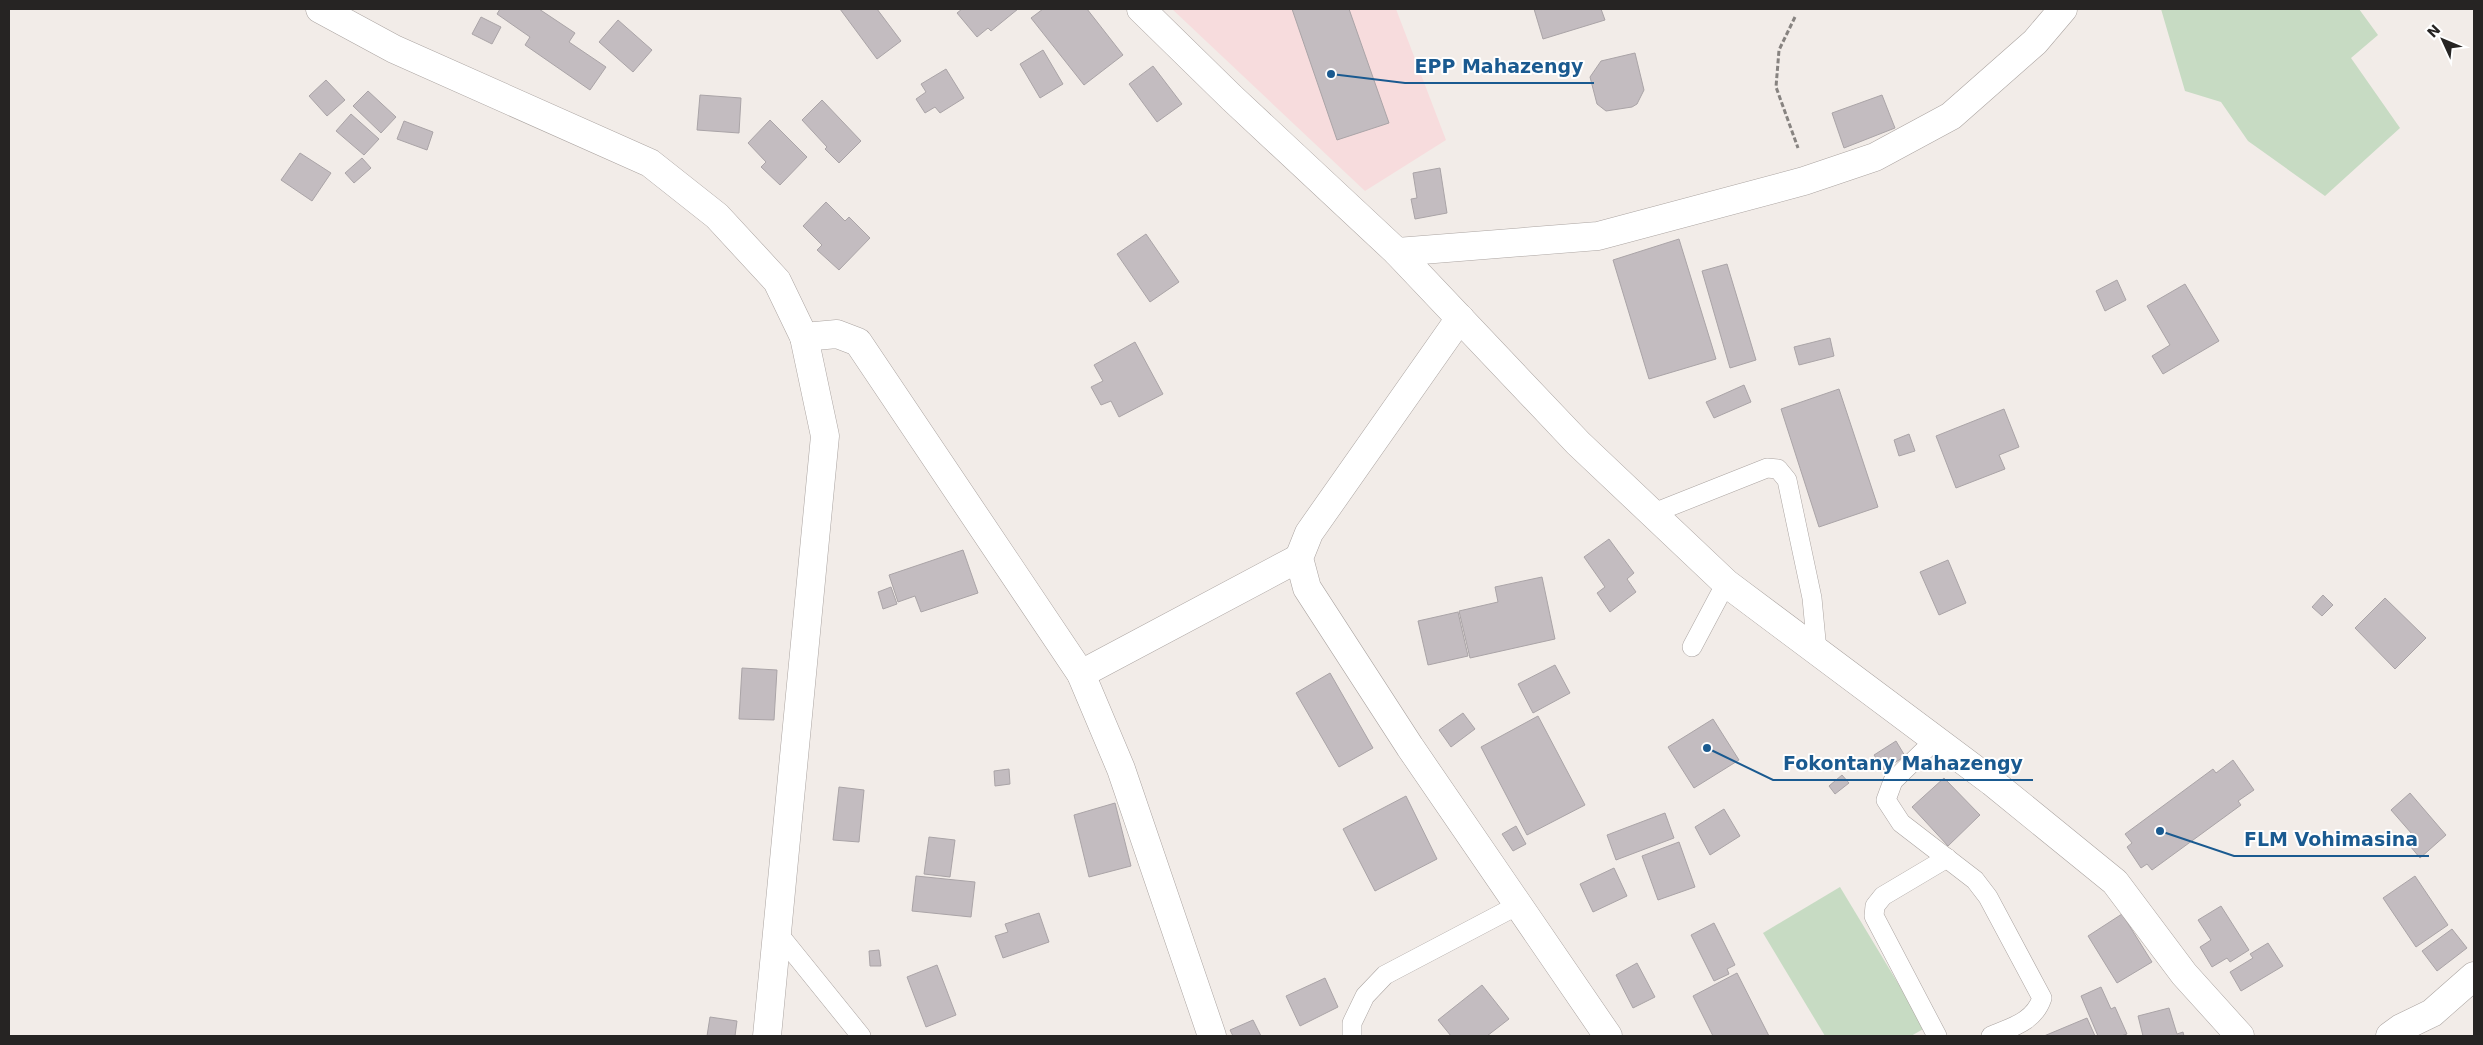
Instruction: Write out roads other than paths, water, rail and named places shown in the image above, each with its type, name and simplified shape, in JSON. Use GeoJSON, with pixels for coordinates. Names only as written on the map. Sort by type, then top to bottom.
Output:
{"type":"FeatureCollection","features":[{"type":"Feature","properties":{"kind":"street"},"geometry":{"type":"LineString","coordinates":[[320,9],[394,49],[650,164],[717,216],[777,281],[804,337],[825,436],[767,1036]]}},
{"type":"Feature","properties":{"kind":"street"},"geometry":{"type":"LineString","coordinates":[[1141,9],[1232,98],[1397,252],[1578,442],[1651,514],[1726,582],[1992,782],[2115,882],[2184,974],[2240,1036]]}},
{"type":"Feature","properties":{"kind":"street"},"geometry":{"type":"LineString","coordinates":[[1397,252],[1598,236],[1804,181],[1875,157],[1951,116],[2035,42],[2063,9]]}},
{"type":"Feature","properties":{"kind":"street"},"geometry":{"type":"LineString","coordinates":[[1460,318],[1309,533],[1299,558],[1307,588],[1410,746],[1520,904],[1608,1036]]}},
{"type":"Feature","properties":{"kind":"street"},"geometry":{"type":"LineString","coordinates":[[804,337],[837,334],[858,342],[1081,674],[1121,770],[1212,1036]]}},
{"type":"Feature","properties":{"kind":"street"},"geometry":{"type":"LineString","coordinates":[[1081,674],[1299,558]]}},
{"type":"Feature","properties":{"kind":"street"},"geometry":{"type":"LineString","coordinates":[[2390,1036],[2401,1028],[2432,1013],[2474,976]]}},
{"type":"Feature","properties":{"kind":"lane"},"geometry":{"type":"LineString","coordinates":[[1651,514],[1767,468],[1778,469],[1786,480],[1812,598],[1817,650]]}},
{"type":"Feature","properties":{"kind":"lane"},"geometry":{"type":"LineString","coordinates":[[1692,647],[1726,582]]}},
{"type":"Feature","properties":{"kind":"lane"},"geometry":{"type":"LineString","coordinates":[[1935,740],[1893,781],[1886,800],[1900,823],[1975,880],[1988,897],[2042,998],[2038,1009],[2028,1020],[1991,1036]]}},
{"type":"Feature","properties":{"kind":"lane"},"geometry":{"type":"LineString","coordinates":[[1937,1036],[1874,916],[1875,906],[1883,896],[1947,858]]}},
{"type":"Feature","properties":{"kind":"lane"},"geometry":{"type":"LineString","coordinates":[[1352,1036],[1352,1023],[1365,996],[1385,975],[1520,904]]}},
{"type":"Feature","properties":{"kind":"lane"},"geometry":{"type":"LineString","coordinates":[[777,932],[861,1036]]}},
{"type":"Feature","properties":{"kind":"place","name":"EPP Mahazengy"},"geometry":{"type":"Point","coordinates":[1331,74]}},
{"type":"Feature","properties":{"kind":"place","name":"Fokontany Mahazengy"},"geometry":{"type":"Point","coordinates":[1707,748]}},
{"type":"Feature","properties":{"kind":"place","name":"FLM Vohimasina"},"geometry":{"type":"Point","coordinates":[2160,831]}}]}
